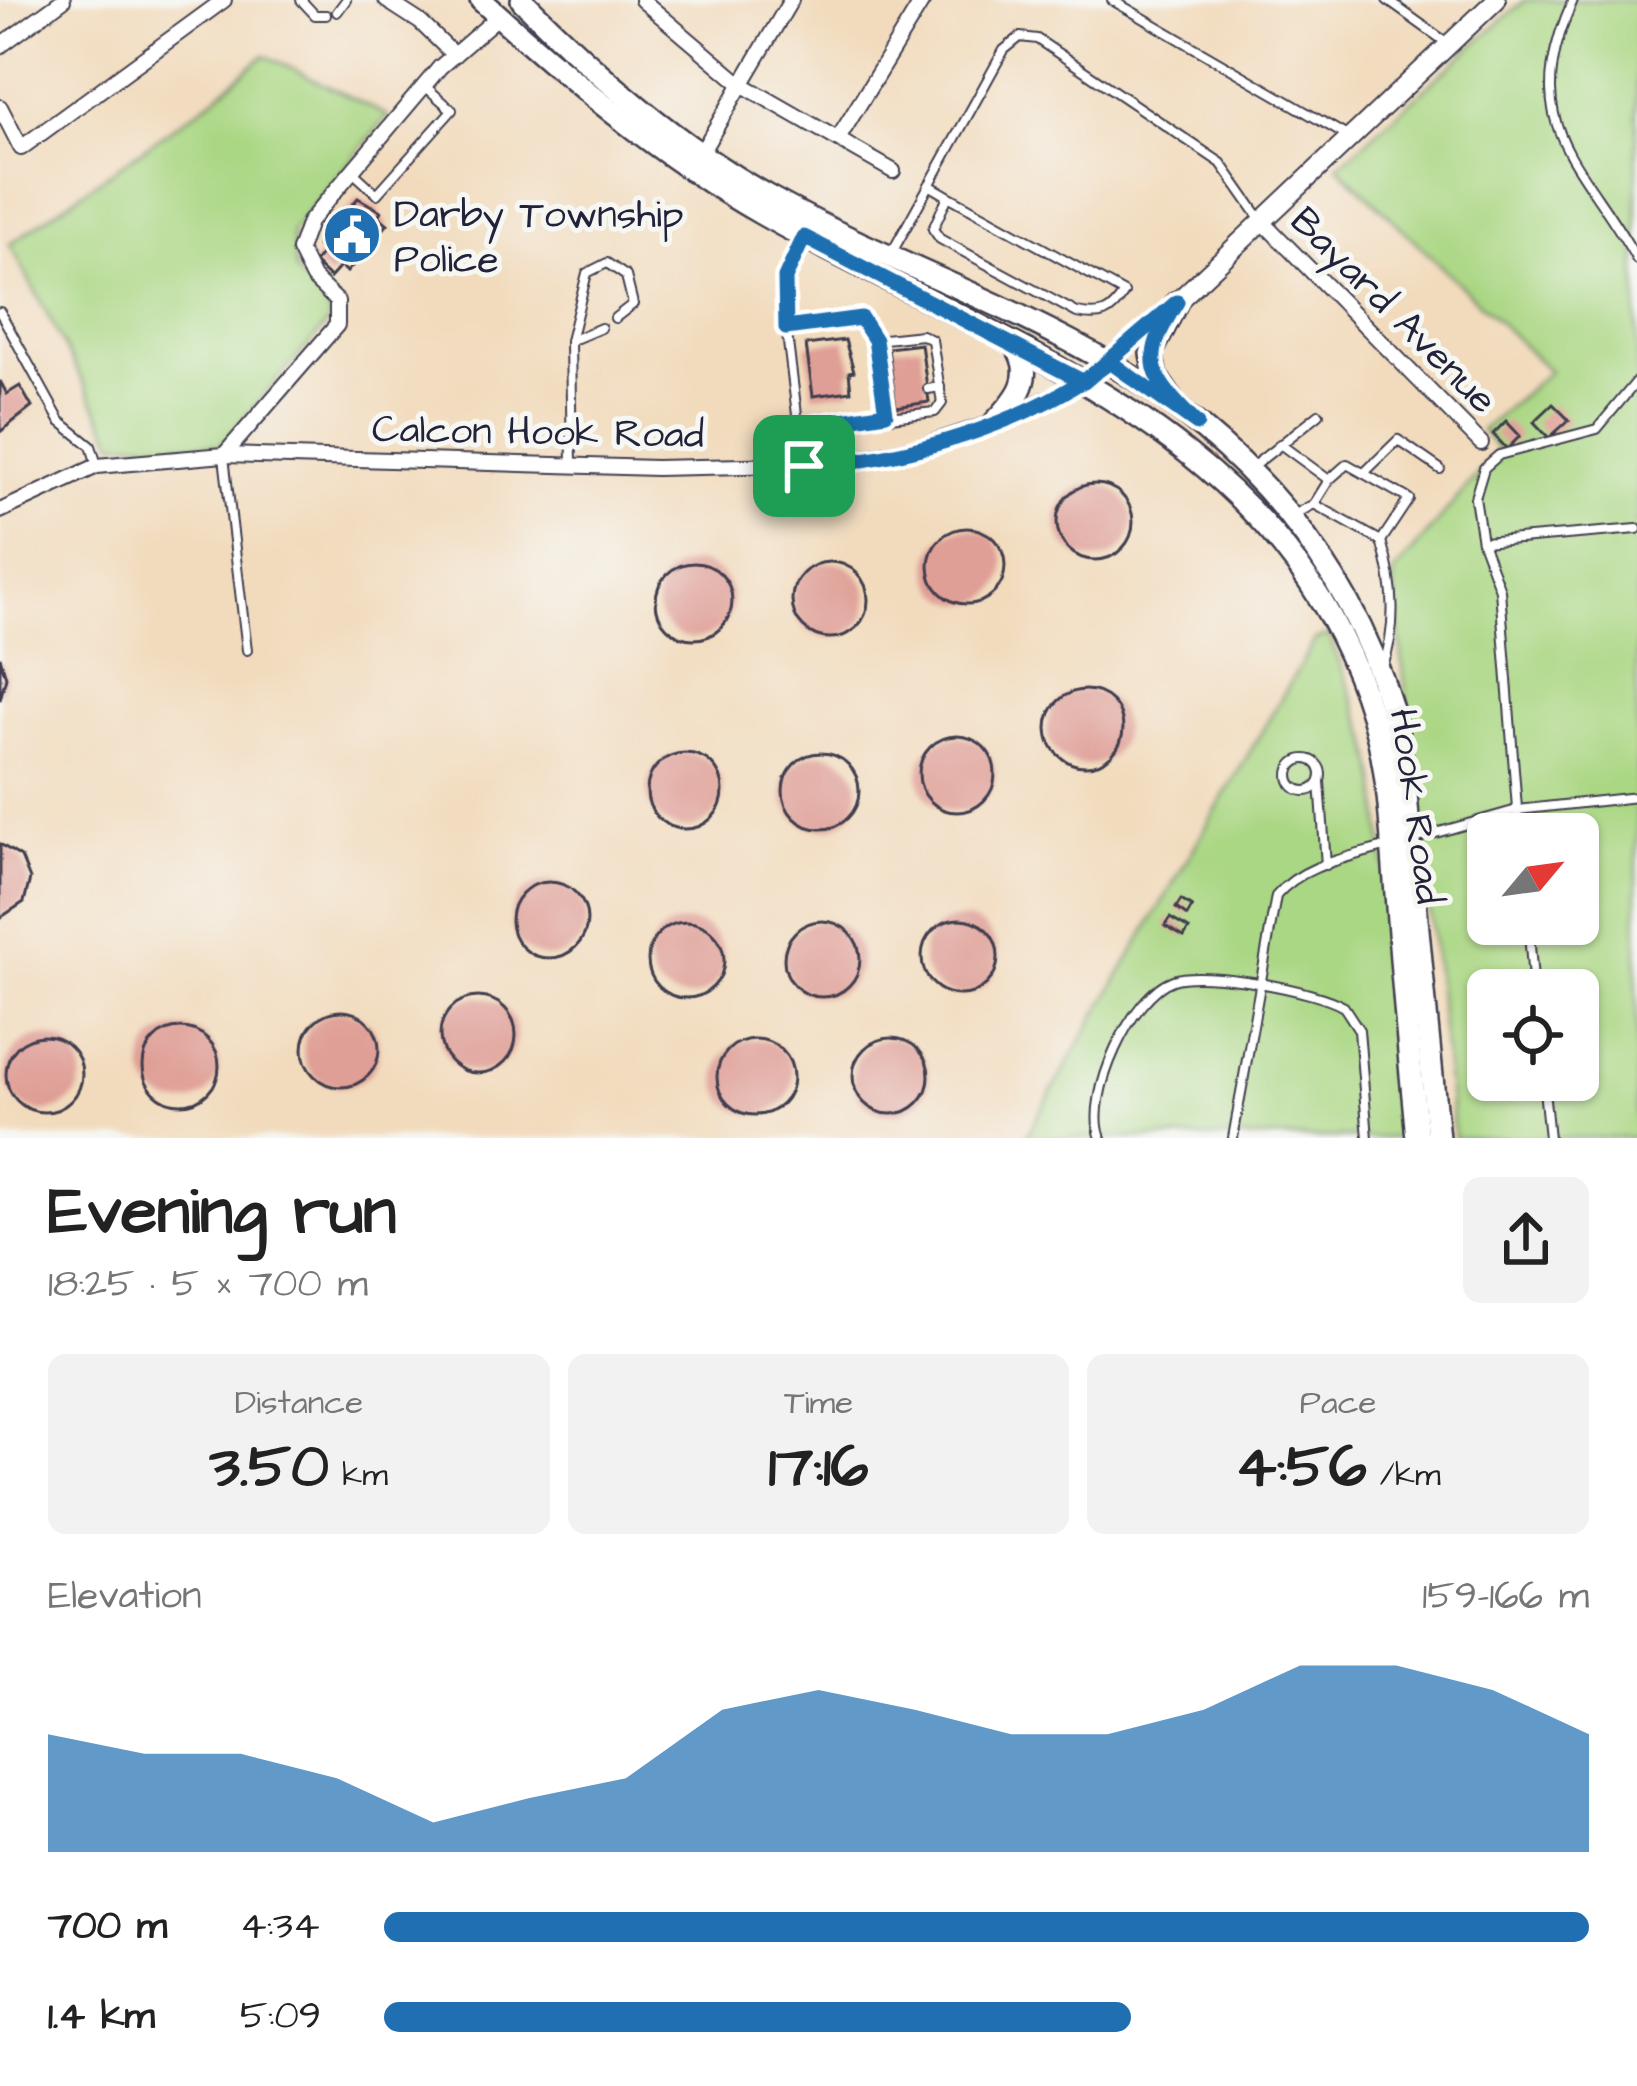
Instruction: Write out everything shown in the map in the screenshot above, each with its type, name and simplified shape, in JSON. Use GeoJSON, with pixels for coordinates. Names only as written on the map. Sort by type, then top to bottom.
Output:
{"type":"FeatureCollection","features":[{"type":"Feature","properties":{"kind":"main road","name":"Hook Road"},"geometry":{"type":"LineString","coordinates":[[481,0],[633,127],[719,188],[1150,421],[1249,505],[1296,564],[1331,619],[1373,717],[1401,843],[1438,1138]]}},
{"type":"Feature","properties":{"kind":"main road","name":"Hook Road"},"geometry":{"type":"LineString","coordinates":[[519,0],[626,98],[766,196],[1110,362],[1197,424],[1250,470],[1292,518],[1340,589],[1380,673],[1398,736],[1418,1138]]}},
{"type":"Feature","properties":{"kind":"main road"},"geometry":{"type":"LineString","coordinates":[[1177,302],[1154,339],[1153,368],[1170,397],[1197,424]]}},
{"type":"Feature","properties":{"kind":"main road"},"geometry":{"type":"LineString","coordinates":[[995,422],[1024,381],[1025,364],[1014,344]]}},
{"type":"Feature","properties":{"kind":"street"},"geometry":{"type":"LineString","coordinates":[[0,46],[63,0]]}},
{"type":"Feature","properties":{"kind":"street"},"geometry":{"type":"LineString","coordinates":[[0,107],[21,148],[224,0]]}},
{"type":"Feature","properties":{"kind":"street"},"geometry":{"type":"LineString","coordinates":[[386,0],[421,22],[454,55]]}},
{"type":"Feature","properties":{"kind":"street"},"geometry":{"type":"LineString","coordinates":[[224,455],[337,325],[337,301],[313,278],[299,250],[309,222],[454,55],[519,0]]}},
{"type":"Feature","properties":{"kind":"street"},"geometry":{"type":"LineString","coordinates":[[700,153],[791,0]]}},
{"type":"Feature","properties":{"kind":"street"},"geometry":{"type":"LineString","coordinates":[[838,139],[922,0]]}},
{"type":"Feature","properties":{"kind":"street","name":"Calcon Hook Road"},"geometry":{"type":"LineString","coordinates":[[0,511],[97,466],[224,455],[572,466],[804,466],[914,448],[995,422],[1084,382],[1110,362],[1496,0]]}},
{"type":"Feature","properties":{"kind":"street"},"geometry":{"type":"LineString","coordinates":[[652,3],[741,84],[893,171]]}},
{"type":"Feature","properties":{"kind":"street","name":"Bayard Avenue"},"geometry":{"type":"LineString","coordinates":[[1262,220],[1480,443]]}},
{"type":"Feature","properties":{"kind":"lane"},"geometry":{"type":"LineString","coordinates":[[301,0],[315,15],[326,15]]}},
{"type":"Feature","properties":{"kind":"lane"},"geometry":{"type":"LineString","coordinates":[[338,12],[346,0]]}},
{"type":"Feature","properties":{"kind":"lane"},"geometry":{"type":"LineString","coordinates":[[1112,0],[1348,137]]}},
{"type":"Feature","properties":{"kind":"lane"},"geometry":{"type":"LineString","coordinates":[[1387,0],[1448,44]]}},
{"type":"Feature","properties":{"kind":"lane"},"geometry":{"type":"LineString","coordinates":[[1573,0],[1553,49],[1551,102],[1581,181],[1637,260]]}},
{"type":"Feature","properties":{"kind":"lane"},"geometry":{"type":"LineString","coordinates":[[889,258],[1004,50],[1020,38],[1037,39],[1221,163],[1262,220]]}},
{"type":"Feature","properties":{"kind":"lane"},"geometry":{"type":"LineString","coordinates":[[354,172],[377,194],[452,110],[425,86]]}},
{"type":"Feature","properties":{"kind":"lane"},"geometry":{"type":"LineString","coordinates":[[928,185],[948,196],[1124,293],[1113,310],[1097,317],[1077,313],[940,239],[933,229],[948,196]]}},
{"type":"Feature","properties":{"kind":"lane"},"geometry":{"type":"LineString","coordinates":[[804,237],[785,278],[786,328],[804,466]]}},
{"type":"Feature","properties":{"kind":"lane"},"geometry":{"type":"LineString","coordinates":[[572,466],[570,341],[587,273],[607,262],[626,276],[634,304],[615,318]]}},
{"type":"Feature","properties":{"kind":"lane"},"geometry":{"type":"LineString","coordinates":[[0,312],[61,421],[91,446],[97,466]]}},
{"type":"Feature","properties":{"kind":"lane"},"geometry":{"type":"LineString","coordinates":[[786,328],[861,318],[884,363],[889,394],[886,413]]}},
{"type":"Feature","properties":{"kind":"lane"},"geometry":{"type":"LineString","coordinates":[[570,341],[601,328]]}},
{"type":"Feature","properties":{"kind":"lane"},"geometry":{"type":"LineString","coordinates":[[799,427],[886,413],[896,418],[935,412],[942,404],[929,356],[932,340],[922,335],[875,340]]}},
{"type":"Feature","properties":{"kind":"lane"},"geometry":{"type":"LineString","coordinates":[[1517,813],[1500,590],[1482,542],[1475,498],[1484,468],[1498,455],[1597,429],[1637,381]]}},
{"type":"Feature","properties":{"kind":"lane"},"geometry":{"type":"LineString","coordinates":[[928,389],[940,387]]}},
{"type":"Feature","properties":{"kind":"lane"},"geometry":{"type":"LineString","coordinates":[[1250,470],[1318,414]]}},
{"type":"Feature","properties":{"kind":"lane"},"geometry":{"type":"LineString","coordinates":[[1364,473],[1398,440],[1440,469]]}},
{"type":"Feature","properties":{"kind":"lane"},"geometry":{"type":"LineString","coordinates":[[1280,444],[1329,480]]}},
{"type":"Feature","properties":{"kind":"lane"},"geometry":{"type":"LineString","coordinates":[[224,455],[247,650]]}},
{"type":"Feature","properties":{"kind":"lane"},"geometry":{"type":"LineString","coordinates":[[1292,518],[1314,504],[1329,480],[1347,464],[1409,499],[1381,541]]}},
{"type":"Feature","properties":{"kind":"lane"},"geometry":{"type":"LineString","coordinates":[[1314,504],[1381,541],[1389,566],[1394,638],[1380,673]]}},
{"type":"Feature","properties":{"kind":"lane"},"geometry":{"type":"LineString","coordinates":[[1482,542],[1637,530]]}},
{"type":"Feature","properties":{"kind":"lane"},"geometry":{"type":"LineString","coordinates":[[1321,805],[1290,782],[1295,763],[1314,763],[1319,781],[1321,805],[1326,865]]}},
{"type":"Feature","properties":{"kind":"lane"},"geometry":{"type":"LineString","coordinates":[[1306,791],[1319,781]]}},
{"type":"Feature","properties":{"kind":"lane"},"geometry":{"type":"LineString","coordinates":[[1233,1138],[1256,985],[1276,896],[1291,879],[1517,810],[1637,797]]}},
{"type":"Feature","properties":{"kind":"lane"},"geometry":{"type":"LineString","coordinates":[[1101,1138],[1098,1090],[1151,994],[1162,984],[1196,975],[1336,1002],[1351,1014],[1359,1030],[1368,1138]]}},
{"type":"Feature","properties":{"kind":"lane"},"geometry":{"type":"LineString","coordinates":[[1545,1101],[1549,1138]]}},
{"type":"Feature","properties":{"kind":"green space"},"geometry":{"type":"Polygon","coordinates":[[[1525,0],[1637,0],[1637,1138],[1454,1138],[1393,575],[1498,450],[1481,431],[1549,371],[1338,166],[1525,0]]]}},
{"type":"Feature","properties":{"kind":"green space"},"geometry":{"type":"Polygon","coordinates":[[[265,55],[388,116],[292,232],[296,271],[329,309],[329,322],[220,445],[115,442],[10,244],[209,102],[265,55]]]}},
{"type":"Feature","properties":{"kind":"green space"},"geometry":{"type":"Polygon","coordinates":[[[1329,635],[1370,743],[1378,786],[1409,1138],[1025,1138],[1315,640],[1329,635]]]}},
{"type":"Feature","properties":{"kind":"building","name":"Darby Township Police"},"geometry":{"type":"Polygon","coordinates":[[[358,198],[381,211],[378,216],[388,224],[347,272],[341,266],[330,278],[314,263],[323,252],[317,246],[358,198]]]}},
{"type":"Feature","properties":{"kind":"building"},"geometry":{"type":"Polygon","coordinates":[[[845,340],[854,371],[849,372],[851,391],[813,396],[806,345],[845,340]]]}},
{"type":"Feature","properties":{"kind":"building"},"geometry":{"type":"Polygon","coordinates":[[[921,344],[929,402],[896,407],[888,348],[921,344]]]}},
{"type":"Feature","properties":{"kind":"building"},"geometry":{"type":"Polygon","coordinates":[[[0,381],[7,394],[20,386],[32,407],[0,432],[0,381]]]}},
{"type":"Feature","properties":{"kind":"building"},"geometry":{"type":"Polygon","coordinates":[[[1553,404],[1569,420],[1549,438],[1534,422],[1553,404]]]}},
{"type":"Feature","properties":{"kind":"building"},"geometry":{"type":"Polygon","coordinates":[[[1506,421],[1520,436],[1507,449],[1493,434],[1506,421]]]}},
{"type":"Feature","properties":{"kind":"building"},"geometry":{"type":"Polygon","coordinates":[[[1095,484],[1122,495],[1133,522],[1122,549],[1095,560],[1068,549],[1057,522],[1068,495],[1095,484]]]}},
{"type":"Feature","properties":{"kind":"building"},"geometry":{"type":"Polygon","coordinates":[[[967,528],[994,539],[1005,566],[994,593],[967,604],[940,593],[929,566],[940,539],[967,528]]]}},
{"type":"Feature","properties":{"kind":"building"},"geometry":{"type":"Polygon","coordinates":[[[830,562],[857,573],[868,600],[857,627],[830,638],[803,627],[792,600],[803,573],[830,562]]]}},
{"type":"Feature","properties":{"kind":"building"},"geometry":{"type":"Polygon","coordinates":[[[694,563],[721,574],[732,601],[721,628],[694,639],[667,628],[656,601],[667,574],[694,563]]]}},
{"type":"Feature","properties":{"kind":"building"},"geometry":{"type":"Polygon","coordinates":[[[0,657],[6,677],[0,700],[0,657]]]}},
{"type":"Feature","properties":{"kind":"building"},"geometry":{"type":"Polygon","coordinates":[[[1085,690],[1112,701],[1123,728],[1112,755],[1085,766],[1058,755],[1047,728],[1058,701],[1085,690]]]}},
{"type":"Feature","properties":{"kind":"building"},"geometry":{"type":"Polygon","coordinates":[[[957,736],[984,747],[995,774],[984,801],[957,812],[930,801],[919,774],[930,747],[957,736]]]}},
{"type":"Feature","properties":{"kind":"building"},"geometry":{"type":"Polygon","coordinates":[[[685,753],[712,764],[723,791],[712,818],[685,829],[658,818],[647,791],[658,764],[685,753]]]}},
{"type":"Feature","properties":{"kind":"building"},"geometry":{"type":"Polygon","coordinates":[[[821,753],[848,764],[859,791],[848,818],[821,829],[794,818],[783,791],[794,764],[821,753]]]}},
{"type":"Feature","properties":{"kind":"building"},"geometry":{"type":"Polygon","coordinates":[[[0,844],[21,857],[30,879],[24,902],[0,918],[0,844]]]}},
{"type":"Feature","properties":{"kind":"building"},"geometry":{"type":"Polygon","coordinates":[[[549,882],[576,893],[587,920],[576,947],[549,958],[522,947],[511,920],[522,893],[549,882]]]}},
{"type":"Feature","properties":{"kind":"building"},"geometry":{"type":"Polygon","coordinates":[[[1181,900],[1192,907],[1187,916],[1176,908],[1181,900]]]}},
{"type":"Feature","properties":{"kind":"building"},"geometry":{"type":"Polygon","coordinates":[[[1170,918],[1189,929],[1184,937],[1165,926],[1170,918]]]}},
{"type":"Feature","properties":{"kind":"building"},"geometry":{"type":"Polygon","coordinates":[[[960,919],[987,930],[998,957],[987,984],[960,995],[933,984],[922,957],[933,930],[960,919]]]}},
{"type":"Feature","properties":{"kind":"building"},"geometry":{"type":"Polygon","coordinates":[[[822,921],[849,932],[860,959],[849,986],[822,997],[795,986],[784,959],[795,932],[822,921]]]}},
{"type":"Feature","properties":{"kind":"building"},"geometry":{"type":"Polygon","coordinates":[[[686,922],[713,933],[724,960],[713,987],[686,998],[659,987],[648,960],[659,933],[686,922]]]}},
{"type":"Feature","properties":{"kind":"building"},"geometry":{"type":"Polygon","coordinates":[[[478,997],[505,1008],[516,1035],[505,1062],[478,1073],[451,1062],[440,1035],[451,1008],[478,997]]]}},
{"type":"Feature","properties":{"kind":"building"},"geometry":{"type":"Polygon","coordinates":[[[341,1011],[368,1022],[379,1049],[368,1076],[341,1087],[314,1076],[303,1049],[314,1022],[341,1011]]]}},
{"type":"Feature","properties":{"kind":"building"},"geometry":{"type":"Polygon","coordinates":[[[181,1028],[208,1039],[219,1066],[208,1093],[181,1104],[154,1093],[143,1066],[154,1039],[181,1028]]]}},
{"type":"Feature","properties":{"kind":"building"},"geometry":{"type":"Polygon","coordinates":[[[44,1036],[71,1047],[82,1074],[71,1101],[44,1112],[17,1101],[6,1074],[17,1047],[44,1036]]]}},
{"type":"Feature","properties":{"kind":"building"},"geometry":{"type":"Polygon","coordinates":[[[891,1038],[918,1049],[929,1076],[918,1103],[891,1114],[864,1103],[853,1076],[864,1049],[891,1038]]]}},
{"type":"Feature","properties":{"kind":"building"},"geometry":{"type":"Polygon","coordinates":[[[755,1039],[782,1050],[793,1077],[782,1104],[755,1115],[728,1104],[717,1077],[728,1050],[755,1039]]]}},
{"type":"Feature","properties":{"kind":"place","name":"Darby Township Police"},"geometry":{"type":"Point","coordinates":[352,235]}},
{"type":"Feature","properties":{"kind":"route"},"geometry":{"type":"LineString","coordinates":[[804,466],[799,427],[886,413],[873,332],[861,318],[786,328],[785,278],[804,237],[1084,382],[1177,302],[1150,354],[1160,384],[1197,424],[1110,362],[1084,382],[995,422],[914,448],[804,466]]}}]}
